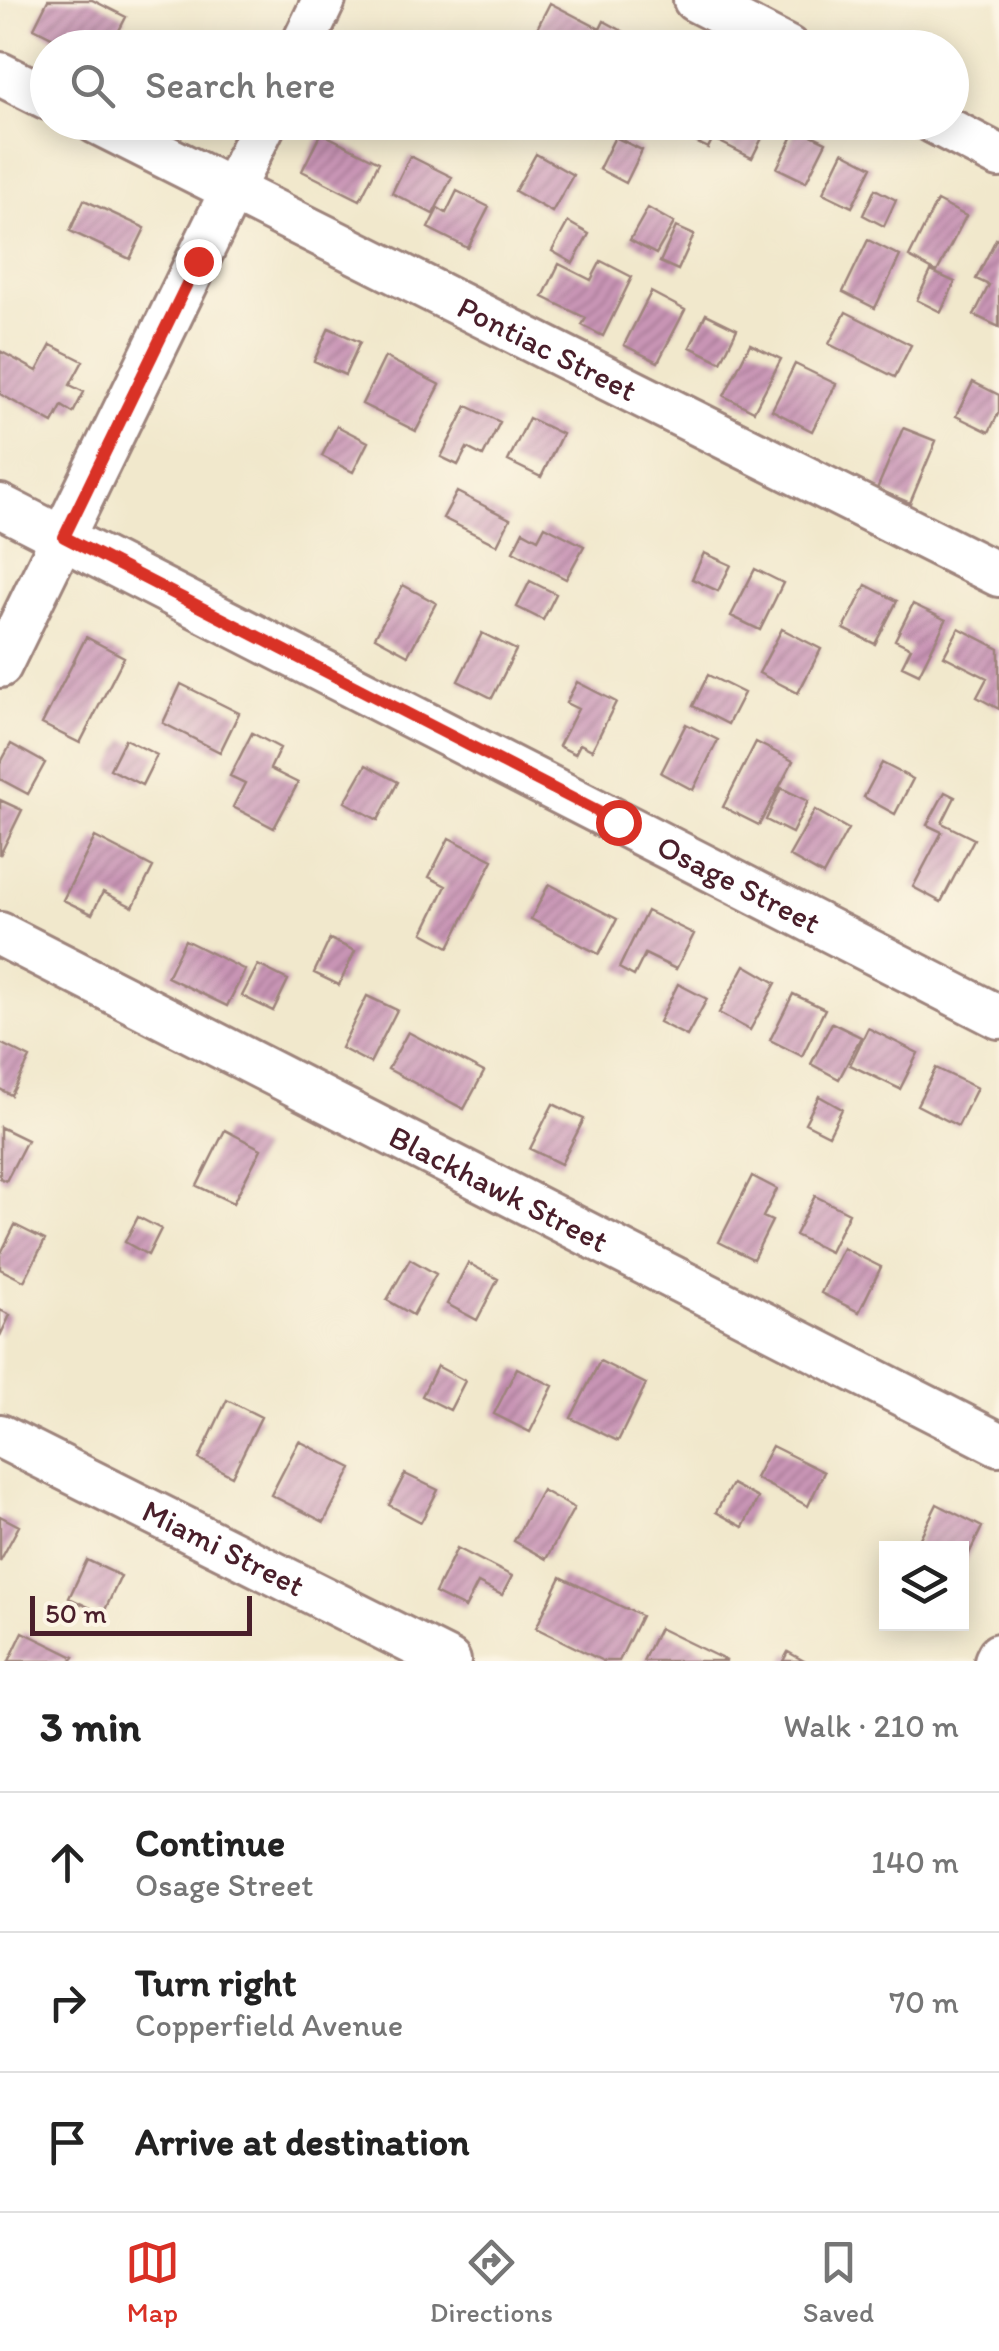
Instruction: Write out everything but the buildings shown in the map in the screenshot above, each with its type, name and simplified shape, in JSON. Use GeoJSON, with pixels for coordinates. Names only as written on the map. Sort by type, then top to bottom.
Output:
{"type":"FeatureCollection","features":[{"type":"Feature","properties":{"kind":"street"},"geometry":{"type":"LineString","coordinates":[[310,30],[324,0]]}},
{"type":"Feature","properties":{"kind":"street"},"geometry":{"type":"LineString","coordinates":[[695,0],[753,30]]}},
{"type":"Feature","properties":{"kind":"street"},"geometry":{"type":"LineString","coordinates":[[0,74],[30,89]]}},
{"type":"Feature","properties":{"kind":"street","name":"Pontiac Street"},"geometry":{"type":"LineString","coordinates":[[131,140],[999,575]]}},
{"type":"Feature","properties":{"kind":"street"},"geometry":{"type":"LineString","coordinates":[[0,666],[257,140]]}},
{"type":"Feature","properties":{"kind":"street"},"geometry":{"type":"LineString","coordinates":[[968,140],[999,156]]}},
{"type":"Feature","properties":{"kind":"street","name":"Osage Street"},"geometry":{"type":"LineString","coordinates":[[0,506],[999,1017]]}},
{"type":"Feature","properties":{"kind":"street","name":"Blackhawk Street"},"geometry":{"type":"LineString","coordinates":[[0,934],[999,1444]]}},
{"type":"Feature","properties":{"kind":"street","name":"Miami Street"},"geometry":{"type":"LineString","coordinates":[[0,1436],[449,1661]]}},
{"type":"Feature","properties":{"kind":"route"},"geometry":{"type":"LineString","coordinates":[[198,261],[64,537],[618,822]]}}]}
